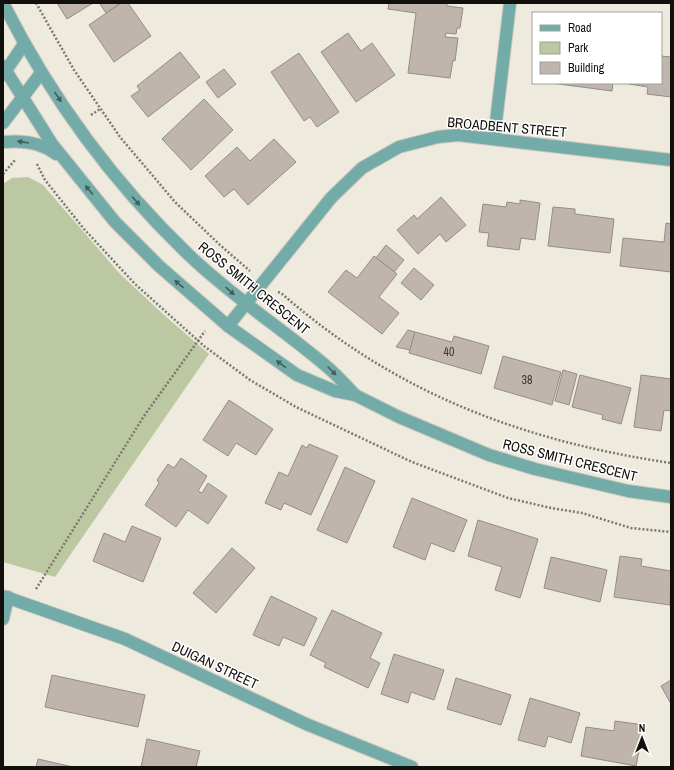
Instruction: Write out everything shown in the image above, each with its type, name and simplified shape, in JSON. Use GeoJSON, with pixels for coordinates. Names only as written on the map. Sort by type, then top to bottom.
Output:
{"type":"FeatureCollection","features":[{"type":"Feature","properties":{"kind":"street","name":"ROSS SMITH CRESCENT"},"geometry":{"type":"LineString","coordinates":[[3,3],[41,73],[87,140],[138,203],[191,258],[246,305],[326,366],[356,395]]}},
{"type":"Feature","properties":{"kind":"street"},"geometry":{"type":"LineString","coordinates":[[494,138],[510,3]]}},
{"type":"Feature","properties":{"kind":"street"},"geometry":{"type":"LineString","coordinates":[[4,71],[24,44]]}},
{"type":"Feature","properties":{"kind":"street","name":"ROSS SMITH CRESCENT"},"geometry":{"type":"LineString","coordinates":[[4,71],[52,144],[115,222],[153,261],[216,316],[297,375],[335,391],[356,395],[399,417],[489,455],[535,469],[628,491],[671,497]]}},
{"type":"Feature","properties":{"kind":"street"},"geometry":{"type":"LineString","coordinates":[[3,123],[41,73]]}},
{"type":"Feature","properties":{"kind":"street","name":"BROADBENT STREET"},"geometry":{"type":"LineString","coordinates":[[228,326],[331,198],[362,168],[399,147],[438,136],[458,135],[494,138],[671,160]]}},
{"type":"Feature","properties":{"kind":"street"},"geometry":{"type":"LineString","coordinates":[[3,142],[19,140],[46,146],[65,161]]}},
{"type":"Feature","properties":{"kind":"street"},"geometry":{"type":"LineString","coordinates":[[3,619],[5,596]]}},
{"type":"Feature","properties":{"kind":"street","name":"DUIGAN STREET"},"geometry":{"type":"LineString","coordinates":[[5,596],[125,639],[306,724],[412,767]]}},
{"type":"Feature","properties":{"kind":"path"},"geometry":{"type":"LineString","coordinates":[[36,3],[74,70],[120,137],[176,202],[220,245],[264,282],[281,293],[312,320],[350,347],[418,388],[484,417],[567,444],[624,456],[671,463]]}},
{"type":"Feature","properties":{"kind":"path"},"geometry":{"type":"LineString","coordinates":[[28,604],[84,510],[144,416],[216,316]]}},
{"type":"Feature","properties":{"kind":"green space"},"geometry":{"type":"Polygon","coordinates":[[[28,177],[43,185],[120,274],[209,354],[55,577],[3,562],[3,184],[12,178],[28,177]]]}},
{"type":"Feature","properties":{"kind":"building"},"geometry":{"type":"Polygon","coordinates":[[[57,3],[93,3],[67,19],[57,3]]]}},
{"type":"Feature","properties":{"kind":"building"},"geometry":{"type":"Polygon","coordinates":[[[121,3],[106,13],[100,4],[121,3]]]}},
{"type":"Feature","properties":{"kind":"building"},"geometry":{"type":"Polygon","coordinates":[[[121,3],[128,3],[151,36],[114,62],[89,25],[121,3]]]}},
{"type":"Feature","properties":{"kind":"building"},"geometry":{"type":"Polygon","coordinates":[[[389,3],[447,3],[447,6],[463,8],[460,28],[457,28],[456,34],[446,33],[445,37],[458,38],[455,61],[453,60],[450,78],[408,73],[416,13],[388,9],[389,3]]]}},
{"type":"Feature","properties":{"kind":"building"},"geometry":{"type":"Polygon","coordinates":[[[348,33],[361,51],[372,43],[395,75],[356,102],[321,52],[348,33]]]}},
{"type":"Feature","properties":{"kind":"building"},"geometry":{"type":"Polygon","coordinates":[[[180,52],[200,77],[148,117],[131,96],[140,90],[137,86],[180,52]]]}},
{"type":"Feature","properties":{"kind":"building"},"geometry":{"type":"Polygon","coordinates":[[[299,53],[339,112],[317,127],[310,117],[304,121],[271,72],[299,53]]]}},
{"type":"Feature","properties":{"kind":"building"},"geometry":{"type":"Polygon","coordinates":[[[662,56],[671,57],[671,97],[647,94],[648,87],[629,84],[662,84],[662,56]]]}},
{"type":"Feature","properties":{"kind":"building"},"geometry":{"type":"Polygon","coordinates":[[[224,69],[236,84],[218,98],[206,82],[224,69]]]}},
{"type":"Feature","properties":{"kind":"building"},"geometry":{"type":"Polygon","coordinates":[[[559,84],[613,84],[612,91],[559,84]]]}},
{"type":"Feature","properties":{"kind":"building"},"geometry":{"type":"Polygon","coordinates":[[[204,99],[233,130],[191,170],[162,139],[204,99]]]}},
{"type":"Feature","properties":{"kind":"building"},"geometry":{"type":"Polygon","coordinates":[[[274,139],[296,162],[248,205],[234,189],[224,197],[205,176],[237,147],[250,161],[274,139]]]}},
{"type":"Feature","properties":{"kind":"building"},"geometry":{"type":"Polygon","coordinates":[[[441,197],[466,225],[446,242],[440,234],[418,254],[397,230],[414,215],[417,219],[441,197]]]}},
{"type":"Feature","properties":{"kind":"building"},"geometry":{"type":"Polygon","coordinates":[[[520,200],[540,203],[535,240],[521,238],[519,250],[487,246],[489,233],[479,232],[483,204],[506,207],[507,202],[520,204],[520,200]]]}},
{"type":"Feature","properties":{"kind":"building"},"geometry":{"type":"Polygon","coordinates":[[[553,207],[575,209],[575,214],[614,219],[610,253],[548,246],[553,207]]]}},
{"type":"Feature","properties":{"kind":"building"},"geometry":{"type":"Polygon","coordinates":[[[666,223],[671,224],[671,272],[620,266],[623,238],[664,242],[666,223]]]}},
{"type":"Feature","properties":{"kind":"building"},"geometry":{"type":"Polygon","coordinates":[[[386,245],[404,260],[394,272],[376,258],[386,245]]]}},
{"type":"Feature","properties":{"kind":"building"},"geometry":{"type":"Polygon","coordinates":[[[374,256],[397,274],[379,297],[399,313],[382,334],[328,292],[346,270],[357,278],[374,256]]]}},
{"type":"Feature","properties":{"kind":"building"},"geometry":{"type":"Polygon","coordinates":[[[414,268],[434,285],[421,300],[401,283],[414,268]]]}},
{"type":"Feature","properties":{"kind":"building"},"geometry":{"type":"Polygon","coordinates":[[[408,330],[415,332],[410,350],[396,347],[408,330]]]}},
{"type":"Feature","properties":{"kind":"building"},"geometry":{"type":"Polygon","coordinates":[[[415,332],[452,342],[454,336],[489,346],[481,374],[409,353],[415,332]]]}},
{"type":"Feature","properties":{"kind":"building"},"geometry":{"type":"Polygon","coordinates":[[[503,356],[561,372],[552,405],[494,388],[503,356]]]}},
{"type":"Feature","properties":{"kind":"building"},"geometry":{"type":"Polygon","coordinates":[[[563,370],[577,374],[569,405],[555,401],[563,370]]]}},
{"type":"Feature","properties":{"kind":"building"},"geometry":{"type":"Polygon","coordinates":[[[580,375],[631,388],[621,424],[602,419],[603,415],[572,407],[580,375]]]}},
{"type":"Feature","properties":{"kind":"building"},"geometry":{"type":"Polygon","coordinates":[[[641,375],[671,379],[671,411],[664,410],[661,431],[634,427],[641,375]]]}},
{"type":"Feature","properties":{"kind":"building"},"geometry":{"type":"Polygon","coordinates":[[[229,400],[273,429],[256,455],[236,443],[228,456],[203,440],[229,400]]]}},
{"type":"Feature","properties":{"kind":"building"},"geometry":{"type":"Polygon","coordinates":[[[309,444],[338,456],[311,515],[284,503],[281,510],[265,503],[279,472],[288,476],[302,445],[307,448],[309,444]]]}},
{"type":"Feature","properties":{"kind":"building"},"geometry":{"type":"Polygon","coordinates":[[[181,458],[207,476],[198,491],[202,493],[208,483],[227,496],[208,524],[188,510],[176,527],[145,505],[159,483],[157,480],[168,464],[174,468],[181,458]]]}},
{"type":"Feature","properties":{"kind":"building"},"geometry":{"type":"Polygon","coordinates":[[[345,467],[375,481],[347,543],[317,530],[345,467]]]}},
{"type":"Feature","properties":{"kind":"building"},"geometry":{"type":"Polygon","coordinates":[[[412,498],[467,520],[454,552],[431,543],[425,560],[393,547],[412,498]]]}},
{"type":"Feature","properties":{"kind":"building"},"geometry":{"type":"Polygon","coordinates":[[[478,520],[538,539],[520,598],[495,590],[502,567],[468,556],[478,520]]]}},
{"type":"Feature","properties":{"kind":"building"},"geometry":{"type":"Polygon","coordinates":[[[132,526],[161,538],[143,582],[93,561],[104,533],[125,542],[132,526]]]}},
{"type":"Feature","properties":{"kind":"building"},"geometry":{"type":"Polygon","coordinates":[[[232,548],[255,568],[216,613],[193,593],[232,548]]]}},
{"type":"Feature","properties":{"kind":"building"},"geometry":{"type":"Polygon","coordinates":[[[620,556],[642,559],[641,566],[671,571],[670,605],[614,597],[620,556]]]}},
{"type":"Feature","properties":{"kind":"building"},"geometry":{"type":"Polygon","coordinates":[[[551,557],[607,570],[600,602],[544,588],[551,557]]]}},
{"type":"Feature","properties":{"kind":"building"},"geometry":{"type":"Polygon","coordinates":[[[271,596],[317,618],[304,646],[283,637],[279,646],[253,635],[271,596]]]}},
{"type":"Feature","properties":{"kind":"building"},"geometry":{"type":"Polygon","coordinates":[[[332,610],[382,633],[370,658],[380,663],[368,688],[324,667],[326,663],[310,655],[332,610]]]}},
{"type":"Feature","properties":{"kind":"building"},"geometry":{"type":"Polygon","coordinates":[[[394,654],[444,670],[434,700],[411,692],[408,703],[381,694],[394,654]]]}},
{"type":"Feature","properties":{"kind":"building"},"geometry":{"type":"Polygon","coordinates":[[[52,675],[145,695],[138,727],[45,707],[52,675]]]}},
{"type":"Feature","properties":{"kind":"building"},"geometry":{"type":"Polygon","coordinates":[[[456,678],[511,695],[501,725],[447,709],[456,678]]]}},
{"type":"Feature","properties":{"kind":"building"},"geometry":{"type":"Polygon","coordinates":[[[671,680],[671,704],[661,686],[671,680]]]}},
{"type":"Feature","properties":{"kind":"building"},"geometry":{"type":"Polygon","coordinates":[[[530,698],[580,713],[571,743],[548,736],[545,747],[518,740],[530,698]]]}},
{"type":"Feature","properties":{"kind":"building"},"geometry":{"type":"Polygon","coordinates":[[[615,721],[644,725],[636,766],[581,756],[586,727],[614,731],[615,721]]]}},
{"type":"Feature","properties":{"kind":"building"},"geometry":{"type":"Polygon","coordinates":[[[147,739],[200,751],[196,767],[141,767],[147,739]]]}},
{"type":"Feature","properties":{"kind":"building"},"geometry":{"type":"Polygon","coordinates":[[[38,759],[73,767],[36,767],[38,759]]]}}]}
